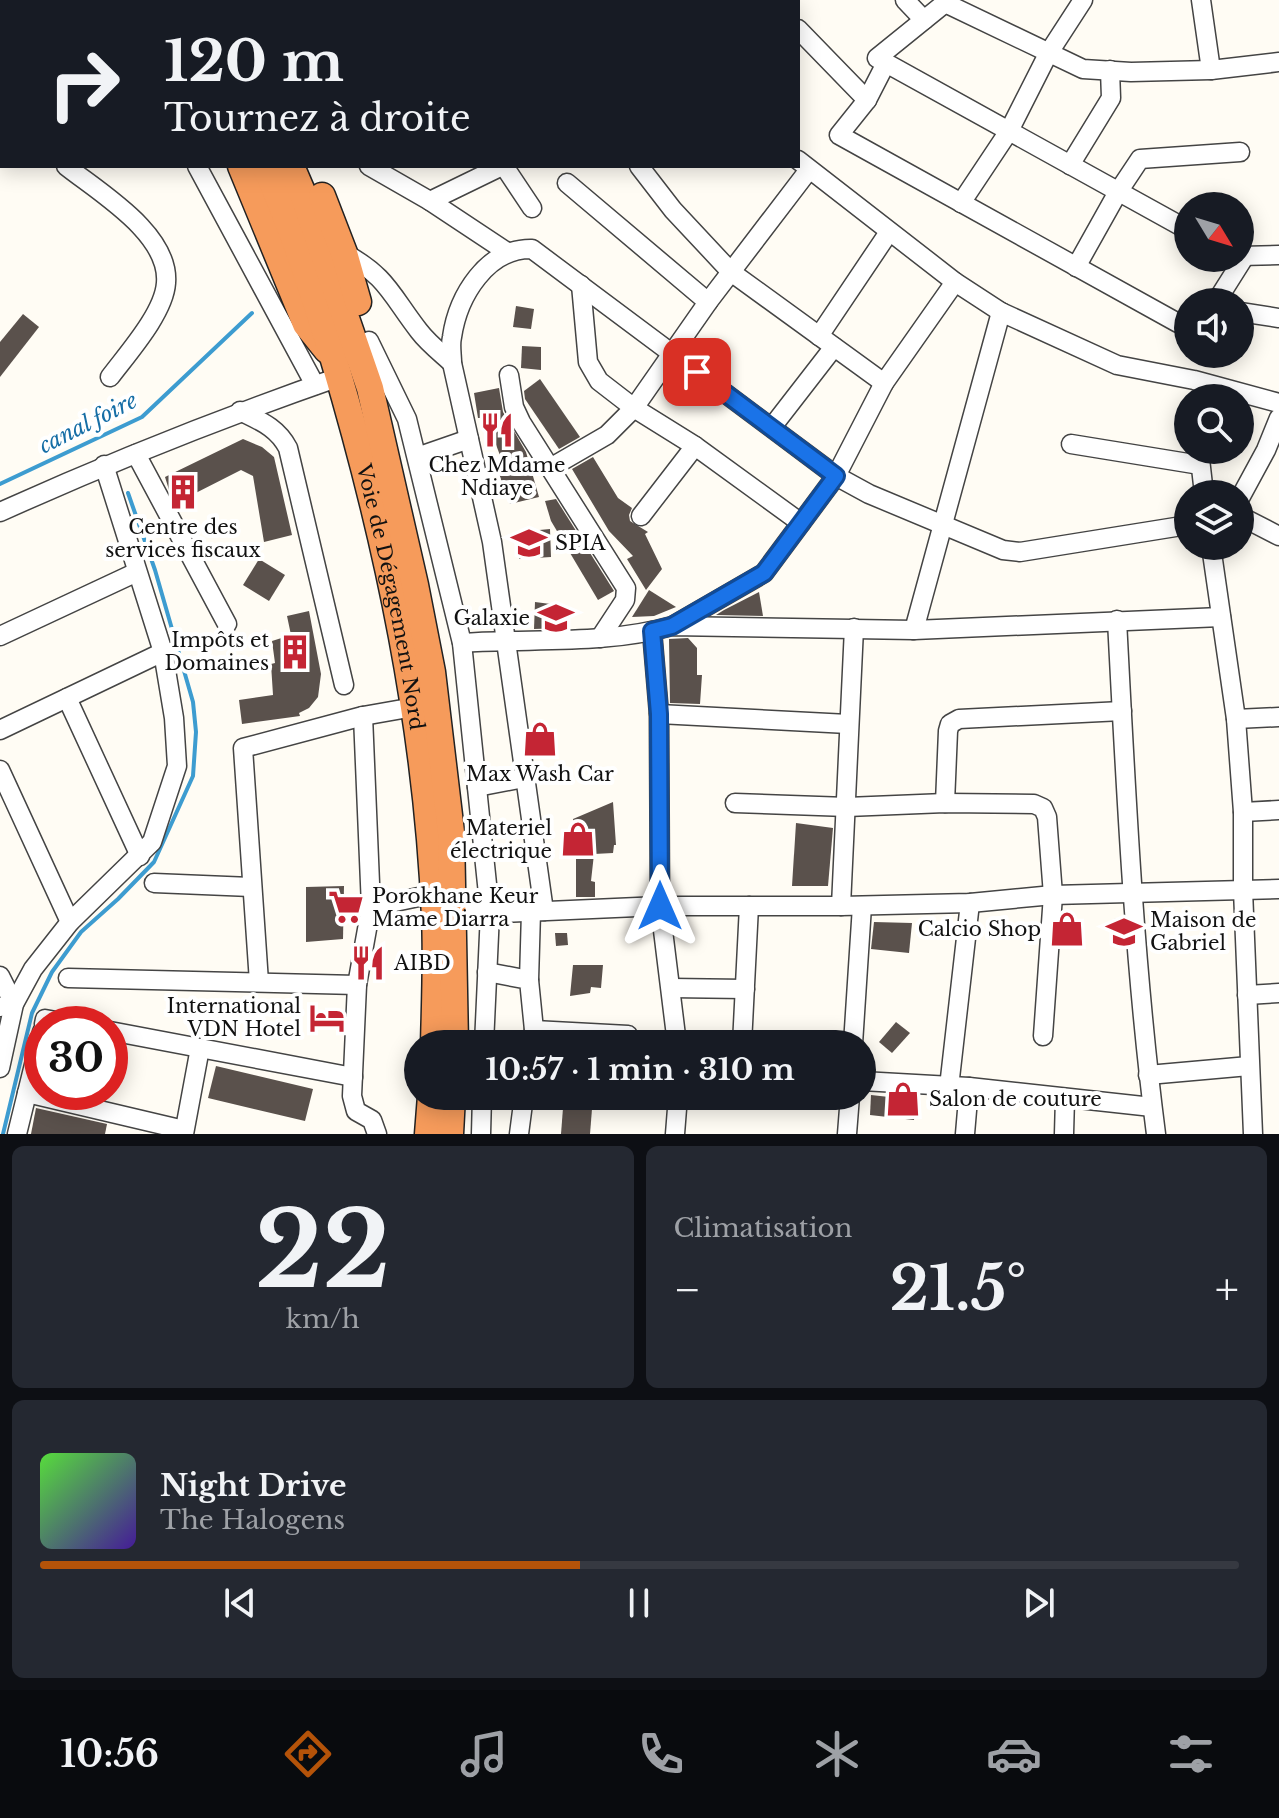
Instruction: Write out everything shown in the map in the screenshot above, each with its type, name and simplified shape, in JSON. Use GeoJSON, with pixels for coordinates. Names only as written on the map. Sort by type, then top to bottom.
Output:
{"type":"FeatureCollection","features":[{"type":"Feature","properties":{"kind":"highway"},"geometry":{"type":"LineString","coordinates":[[242,168],[329,373]]}},
{"type":"Feature","properties":{"kind":"highway","name":"Voie de Dégagement Nord"},"geometry":{"type":"LineString","coordinates":[[267,168],[292,198],[370,388],[415,585],[432,672],[451,832],[455,1030]]}},
{"type":"Feature","properties":{"kind":"highway","name":"Voie de Dégagement Nord"},"geometry":{"type":"LineString","coordinates":[[291,168],[292,198],[329,373],[360,447],[394,589],[414,707],[433,894],[434,1030]]}},
{"type":"Feature","properties":{"kind":"highway"},"geometry":{"type":"LineString","coordinates":[[310,168],[344,253],[369,341],[370,388]]}},
{"type":"Feature","properties":{"kind":"highway"},"geometry":{"type":"LineString","coordinates":[[428,1134],[430,1110]]}},
{"type":"Feature","properties":{"kind":"highway"},"geometry":{"type":"LineString","coordinates":[[450,1134],[451,1110]]}},
{"type":"Feature","properties":{"kind":"street"},"geometry":{"type":"LineString","coordinates":[[905,0],[924,20]]}},
{"type":"Feature","properties":{"kind":"street"},"geometry":{"type":"LineString","coordinates":[[961,203],[1009,131],[1048,54],[1083,0]]}},
{"type":"Feature","properties":{"kind":"street"},"geometry":{"type":"LineString","coordinates":[[1199,1],[1211,70]]}},
{"type":"Feature","properties":{"kind":"street"},"geometry":{"type":"LineString","coordinates":[[1174,222],[877,58],[945,3],[1083,69],[1211,70],[1279,62]]}},
{"type":"Feature","properties":{"kind":"street"},"geometry":{"type":"LineString","coordinates":[[800,31],[867,100]]}},
{"type":"Feature","properties":{"kind":"street"},"geometry":{"type":"LineString","coordinates":[[886,63],[867,100],[839,135],[1174,321]]}},
{"type":"Feature","properties":{"kind":"street"},"geometry":{"type":"LineString","coordinates":[[1070,165],[1111,98],[1110,70]]}},
{"type":"Feature","properties":{"kind":"street"},"geometry":{"type":"LineString","coordinates":[[1076,267],[1140,159],[1240,152]]}},
{"type":"Feature","properties":{"kind":"street"},"geometry":{"type":"LineString","coordinates":[[550,468],[607,435],[634,408],[803,166],[955,282],[1001,312],[1117,365],[1179,384]]}},
{"type":"Feature","properties":{"kind":"street"},"geometry":{"type":"LineString","coordinates":[[69,168],[140,225],[163,259],[167,283],[161,303],[110,377]]}},
{"type":"Feature","properties":{"kind":"street"},"geometry":{"type":"LineString","coordinates":[[0,512],[104,465],[329,373],[198,168]]}},
{"type":"Feature","properties":{"kind":"street"},"geometry":{"type":"LineString","coordinates":[[372,168],[430,201],[507,252]]}},
{"type":"Feature","properties":{"kind":"street"},"geometry":{"type":"LineString","coordinates":[[430,201],[499,168]]}},
{"type":"Feature","properties":{"kind":"street"},"geometry":{"type":"LineString","coordinates":[[504,168],[532,208]]}},
{"type":"Feature","properties":{"kind":"street"},"geometry":{"type":"LineString","coordinates":[[641,168],[673,210],[731,272],[884,383]]}},
{"type":"Feature","properties":{"kind":"street"},"geometry":{"type":"LineString","coordinates":[[567,183],[708,302]]}},
{"type":"Feature","properties":{"kind":"street"},"geometry":{"type":"LineString","coordinates":[[772,427],[827,342],[889,232]]}},
{"type":"Feature","properties":{"kind":"street"},"geometry":{"type":"LineString","coordinates":[[533,1030],[529,980],[538,911],[524,778],[492,542],[452,363],[452,336],[473,284],[489,263],[507,252],[532,249],[836,476],[869,494],[1003,550],[1020,552],[1174,527]]}},
{"type":"Feature","properties":{"kind":"street"},"geometry":{"type":"LineString","coordinates":[[344,253],[383,280],[420,333],[452,363]]}},
{"type":"Feature","properties":{"kind":"street"},"geometry":{"type":"LineString","coordinates":[[1254,256],[1279,255]]}},
{"type":"Feature","properties":{"kind":"street"},"geometry":{"type":"LineString","coordinates":[[672,626],[764,573],[836,476],[884,383],[955,282]]}},
{"type":"Feature","properties":{"kind":"street"},"geometry":{"type":"LineString","coordinates":[[581,285],[588,362],[591,372],[599,381],[801,523]]}},
{"type":"Feature","properties":{"kind":"street"},"geometry":{"type":"LineString","coordinates":[[914,630],[1001,312]]}},
{"type":"Feature","properties":{"kind":"street"},"geometry":{"type":"LineString","coordinates":[[1254,314],[1279,318]]}},
{"type":"Feature","properties":{"kind":"street"},"geometry":{"type":"LineString","coordinates":[[369,341],[397,394],[417,457],[462,643],[490,913],[485,1030]]}},
{"type":"Feature","properties":{"kind":"street"},"geometry":{"type":"LineString","coordinates":[[509,375],[514,407],[626,588],[625,600],[600,638]]}},
{"type":"Feature","properties":{"kind":"street"},"geometry":{"type":"LineString","coordinates":[[1254,399],[1279,403]]}},
{"type":"Feature","properties":{"kind":"street"},"geometry":{"type":"LineString","coordinates":[[240,411],[271,426],[281,435],[288,448],[344,685]]}},
{"type":"Feature","properties":{"kind":"street"},"geometry":{"type":"LineString","coordinates":[[1250,480],[1279,418]]}},
{"type":"Feature","properties":{"kind":"street"},"geometry":{"type":"LineString","coordinates":[[417,457],[469,439]]}},
{"type":"Feature","properties":{"kind":"street"},"geometry":{"type":"LineString","coordinates":[[1071,444],[1174,454]]}},
{"type":"Feature","properties":{"kind":"street"},"geometry":{"type":"LineString","coordinates":[[641,516],[695,446]]}},
{"type":"Feature","properties":{"kind":"street"},"geometry":{"type":"LineString","coordinates":[[136,454],[227,624]]}},
{"type":"Feature","properties":{"kind":"street"},"geometry":{"type":"LineString","coordinates":[[7,1006],[70,922],[152,842],[177,766],[174,718],[163,652],[104,465]]}},
{"type":"Feature","properties":{"kind":"street"},"geometry":{"type":"LineString","coordinates":[[1254,523],[1279,536]]}},
{"type":"Feature","properties":{"kind":"street"},"geometry":{"type":"LineString","coordinates":[[1213,560],[1236,719],[1243,812],[1243,890],[1253,1134]]}},
{"type":"Feature","properties":{"kind":"street"},"geometry":{"type":"LineString","coordinates":[[0,636],[137,572]]}},
{"type":"Feature","properties":{"kind":"street"},"geometry":{"type":"LineString","coordinates":[[462,643],[600,638],[672,626],[914,630],[1221,617]]}},
{"type":"Feature","properties":{"kind":"street"},"geometry":{"type":"LineString","coordinates":[[1117,620],[1134,893],[1148,1075],[1156,1134]]}},
{"type":"Feature","properties":{"kind":"street"},"geometry":{"type":"LineString","coordinates":[[841,906],[854,628]]}},
{"type":"Feature","properties":{"kind":"street"},"geometry":{"type":"LineString","coordinates":[[652,631],[659,714],[660,906],[676,1030]]}},
{"type":"Feature","properties":{"kind":"street"},"geometry":{"type":"LineString","coordinates":[[0,730],[163,652]]}},
{"type":"Feature","properties":{"kind":"street"},"geometry":{"type":"LineString","coordinates":[[67,698],[140,856]]}},
{"type":"Feature","properties":{"kind":"street"},"geometry":{"type":"LineString","coordinates":[[259,982],[243,748],[363,716],[414,707]]}},
{"type":"Feature","properties":{"kind":"street"},"geometry":{"type":"LineString","coordinates":[[945,803],[948,731],[950,724],[959,719],[1122,711]]}},
{"type":"Feature","properties":{"kind":"street"},"geometry":{"type":"LineString","coordinates":[[659,714],[848,724]]}},
{"type":"Feature","properties":{"kind":"street"},"geometry":{"type":"LineString","coordinates":[[363,716],[371,907],[357,985],[353,1104],[356,1111],[372,1120],[377,1134]]}},
{"type":"Feature","properties":{"kind":"street"},"geometry":{"type":"LineString","coordinates":[[1236,719],[1279,717]]}},
{"type":"Feature","properties":{"kind":"street"},"geometry":{"type":"LineString","coordinates":[[0,770],[70,922]]}},
{"type":"Feature","properties":{"kind":"street"},"geometry":{"type":"LineString","coordinates":[[477,787],[524,778]]}},
{"type":"Feature","properties":{"kind":"street"},"geometry":{"type":"LineString","coordinates":[[735,803],[847,807],[945,803],[1034,804],[1043,808],[1047,817],[1053,895],[1043,1036]]}},
{"type":"Feature","properties":{"kind":"street"},"geometry":{"type":"LineString","coordinates":[[1243,812],[1279,810]]}},
{"type":"Feature","properties":{"kind":"street"},"geometry":{"type":"LineString","coordinates":[[154,883],[251,887]]}},
{"type":"Feature","properties":{"kind":"street"},"geometry":{"type":"LineString","coordinates":[[454,915],[660,906],[970,903],[1053,895],[1279,889]]}},
{"type":"Feature","properties":{"kind":"street"},"geometry":{"type":"LineString","coordinates":[[371,907],[433,894]]}},
{"type":"Feature","properties":{"kind":"street"},"geometry":{"type":"LineString","coordinates":[[949,1087],[970,903]]}},
{"type":"Feature","properties":{"kind":"street"},"geometry":{"type":"LineString","coordinates":[[743,1030],[749,906]]}},
{"type":"Feature","properties":{"kind":"street"},"geometry":{"type":"LineString","coordinates":[[854,1030],[862,906]]}},
{"type":"Feature","properties":{"kind":"street"},"geometry":{"type":"LineString","coordinates":[[487,972],[529,980]]}},
{"type":"Feature","properties":{"kind":"street"},"geometry":{"type":"LineString","coordinates":[[0,976],[7,1006],[0,1068]]}},
{"type":"Feature","properties":{"kind":"street"},"geometry":{"type":"LineString","coordinates":[[68,978],[357,985]]}},
{"type":"Feature","properties":{"kind":"street"},"geometry":{"type":"LineString","coordinates":[[671,988],[745,989]]}},
{"type":"Feature","properties":{"kind":"street"},"geometry":{"type":"LineString","coordinates":[[1247,995],[1279,993]]}},
{"type":"Feature","properties":{"kind":"street"},"geometry":{"type":"LineString","coordinates":[[128,1034],[353,1077]]}},
{"type":"Feature","properties":{"kind":"street"},"geometry":{"type":"LineString","coordinates":[[95,1110],[184,1132],[200,1048]]}},
{"type":"Feature","properties":{"kind":"street"},"geometry":{"type":"LineString","coordinates":[[1148,1075],[1249,1066]]}},
{"type":"Feature","properties":{"kind":"street"},"geometry":{"type":"LineString","coordinates":[[876,1082],[969,1087],[1152,1107]]}},
{"type":"Feature","properties":{"kind":"street"},"geometry":{"type":"LineString","coordinates":[[965,1134],[969,1087]]}},
{"type":"Feature","properties":{"kind":"street"},"geometry":{"type":"LineString","coordinates":[[1064,1134],[1065,1098]]}},
{"type":"Feature","properties":{"kind":"street"},"geometry":{"type":"LineString","coordinates":[[17,1134],[24,1105]]}},
{"type":"Feature","properties":{"kind":"street"},"geometry":{"type":"LineString","coordinates":[[481,1134],[482,1110]]}},
{"type":"Feature","properties":{"kind":"street"},"geometry":{"type":"LineString","coordinates":[[519,1134],[522,1110]]}},
{"type":"Feature","properties":{"kind":"street"},"geometry":{"type":"LineString","coordinates":[[675,1134],[677,1110]]}},
{"type":"Feature","properties":{"kind":"street"},"geometry":{"type":"LineString","coordinates":[[847,1134],[849,1110]]}},
{"type":"Feature","properties":{"kind":"building"},"geometry":{"type":"Polygon","coordinates":[[[516,306],[534,309],[531,329],[513,327],[516,306]]]}},
{"type":"Feature","properties":{"kind":"building"},"geometry":{"type":"Polygon","coordinates":[[[23,314],[39,327],[0,377],[0,342],[23,314]]]}},
{"type":"Feature","properties":{"kind":"building"},"geometry":{"type":"Polygon","coordinates":[[[522,346],[541,347],[541,370],[521,368],[522,346]]]}},
{"type":"Feature","properties":{"kind":"building"},"geometry":{"type":"Polygon","coordinates":[[[540,379],[580,437],[559,449],[525,399],[524,391],[540,379]]]}},
{"type":"Feature","properties":{"kind":"building"},"geometry":{"type":"Polygon","coordinates":[[[499,388],[503,412],[526,452],[539,497],[510,504],[495,460],[501,458],[486,418],[478,418],[474,393],[499,388]]]}},
{"type":"Feature","properties":{"kind":"building","name":"Centre des services fiscaux"},"geometry":{"type":"Polygon","coordinates":[[[243,439],[262,447],[274,457],[292,535],[264,542],[253,476],[241,470],[176,503],[169,490],[165,477],[243,439]]]}},
{"type":"Feature","properties":{"kind":"building"},"geometry":{"type":"Polygon","coordinates":[[[593,457],[618,498],[632,508],[630,521],[648,532],[645,534],[662,569],[646,590],[627,559],[633,556],[609,531],[572,469],[593,457]]]}},
{"type":"Feature","properties":{"kind":"building"},"geometry":{"type":"Polygon","coordinates":[[[556,499],[614,591],[598,600],[551,521],[545,501],[556,499]]]}},
{"type":"Feature","properties":{"kind":"building"},"geometry":{"type":"Polygon","coordinates":[[[550,529],[551,557],[519,559],[522,545],[518,532],[550,529]]]}},
{"type":"Feature","properties":{"kind":"building"},"geometry":{"type":"Polygon","coordinates":[[[259,559],[285,575],[269,601],[243,585],[259,559]]]}},
{"type":"Feature","properties":{"kind":"building"},"geometry":{"type":"Polygon","coordinates":[[[649,590],[676,607],[654,616],[632,617],[649,590]]]}},
{"type":"Feature","properties":{"kind":"building"},"geometry":{"type":"Polygon","coordinates":[[[759,592],[763,616],[716,615],[724,610],[759,592]]]}},
{"type":"Feature","properties":{"kind":"building"},"geometry":{"type":"Polygon","coordinates":[[[535,602],[566,606],[564,628],[534,629],[535,602]]]}},
{"type":"Feature","properties":{"kind":"building"},"geometry":{"type":"Polygon","coordinates":[[[309,611],[321,674],[318,697],[309,708],[299,713],[300,716],[242,724],[239,700],[273,695],[271,664],[275,663],[272,641],[291,635],[287,616],[309,611]]]}},
{"type":"Feature","properties":{"kind":"building"},"geometry":{"type":"Polygon","coordinates":[[[688,638],[697,648],[697,675],[702,675],[700,704],[670,703],[669,639],[688,638]]]}},
{"type":"Feature","properties":{"kind":"building"},"geometry":{"type":"Polygon","coordinates":[[[613,802],[616,845],[613,853],[594,854],[591,881],[595,882],[595,897],[576,897],[573,819],[613,802]]]}},
{"type":"Feature","properties":{"kind":"building"},"geometry":{"type":"Polygon","coordinates":[[[796,823],[833,828],[828,886],[792,886],[796,823]]]}},
{"type":"Feature","properties":{"kind":"building"},"geometry":{"type":"Polygon","coordinates":[[[344,886],[343,939],[306,942],[306,887],[344,886]]]}},
{"type":"Feature","properties":{"kind":"building"},"geometry":{"type":"Polygon","coordinates":[[[1123,918],[1124,942],[1115,943],[1114,919],[1123,918]]]}},
{"type":"Feature","properties":{"kind":"building"},"geometry":{"type":"Polygon","coordinates":[[[874,922],[912,923],[909,953],[871,949],[874,922]]]}},
{"type":"Feature","properties":{"kind":"building"},"geometry":{"type":"Polygon","coordinates":[[[555,933],[567,933],[568,945],[556,946],[555,933]]]}},
{"type":"Feature","properties":{"kind":"building"},"geometry":{"type":"Polygon","coordinates":[[[573,965],[603,965],[601,988],[591,987],[590,993],[570,996],[573,965]]]}},
{"type":"Feature","properties":{"kind":"building"},"geometry":{"type":"Polygon","coordinates":[[[896,1022],[910,1033],[892,1053],[879,1042],[896,1022]]]}},
{"type":"Feature","properties":{"kind":"building"},"geometry":{"type":"Polygon","coordinates":[[[216,1066],[313,1089],[305,1121],[208,1098],[216,1066]]]}},
{"type":"Feature","properties":{"kind":"building"},"geometry":{"type":"Polygon","coordinates":[[[876,1096],[916,1100],[914,1120],[870,1115],[870,1110],[876,1110],[876,1096]]]}},
{"type":"Feature","properties":{"kind":"building"},"geometry":{"type":"Polygon","coordinates":[[[36,1110],[107,1124],[105,1134],[31,1134],[36,1110]]]}},
{"type":"Feature","properties":{"kind":"building"},"geometry":{"type":"Polygon","coordinates":[[[563,1110],[592,1110],[590,1134],[561,1134],[563,1110]]]}},
{"type":"Feature","properties":{"kind":"waterway","name":"canal foire"},"geometry":{"type":"LineString","coordinates":[[0,484],[142,417],[252,313]]}},
{"type":"Feature","properties":{"kind":"waterway"},"geometry":{"type":"LineString","coordinates":[[3,1134],[32,1013],[52,972],[81,932],[154,862],[193,776],[196,732],[193,702],[155,570],[128,493]]}},
{"type":"Feature","properties":{"kind":"place","name":"Chez Mdame Ndiaye"},"geometry":{"type":"Point","coordinates":[497,430]}},
{"type":"Feature","properties":{"kind":"place","name":"Centre des services fiscaux"},"geometry":{"type":"Point","coordinates":[183,492]}},
{"type":"Feature","properties":{"kind":"place","name":"SPIA"},"geometry":{"type":"Point","coordinates":[529,543]}},
{"type":"Feature","properties":{"kind":"place","name":"Galaxie"},"geometry":{"type":"Point","coordinates":[556,618]}},
{"type":"Feature","properties":{"kind":"place","name":"Impôts et Domaines"},"geometry":{"type":"Point","coordinates":[295,652]}},
{"type":"Feature","properties":{"kind":"place","name":"Max Wash Car"},"geometry":{"type":"Point","coordinates":[540,739]}},
{"type":"Feature","properties":{"kind":"place","name":"Materiel électrique"},"geometry":{"type":"Point","coordinates":[578,839]}},
{"type":"Feature","properties":{"kind":"place","name":"Porokhane Keur Mame Diarra"},"geometry":{"type":"Point","coordinates":[346,907]}},
{"type":"Feature","properties":{"kind":"place","name":"Calcio Shop"},"geometry":{"type":"Point","coordinates":[1067,929]}},
{"type":"Feature","properties":{"kind":"place","name":"Maison de Gabriel"},"geometry":{"type":"Point","coordinates":[1124,932]}},
{"type":"Feature","properties":{"kind":"place","name":"AIBD"},"geometry":{"type":"Point","coordinates":[368,963]}},
{"type":"Feature","properties":{"kind":"place","name":"International VDN Hotel"},"geometry":{"type":"Point","coordinates":[327,1018]}},
{"type":"Feature","properties":{"kind":"place","name":"Salon de couture"},"geometry":{"type":"Point","coordinates":[903,1099]}},
{"type":"Feature","properties":{"kind":"route"},"geometry":{"type":"LineString","coordinates":[[660,906],[659,714],[652,631],[672,626],[764,573],[836,476],[697,372]]}}]}
